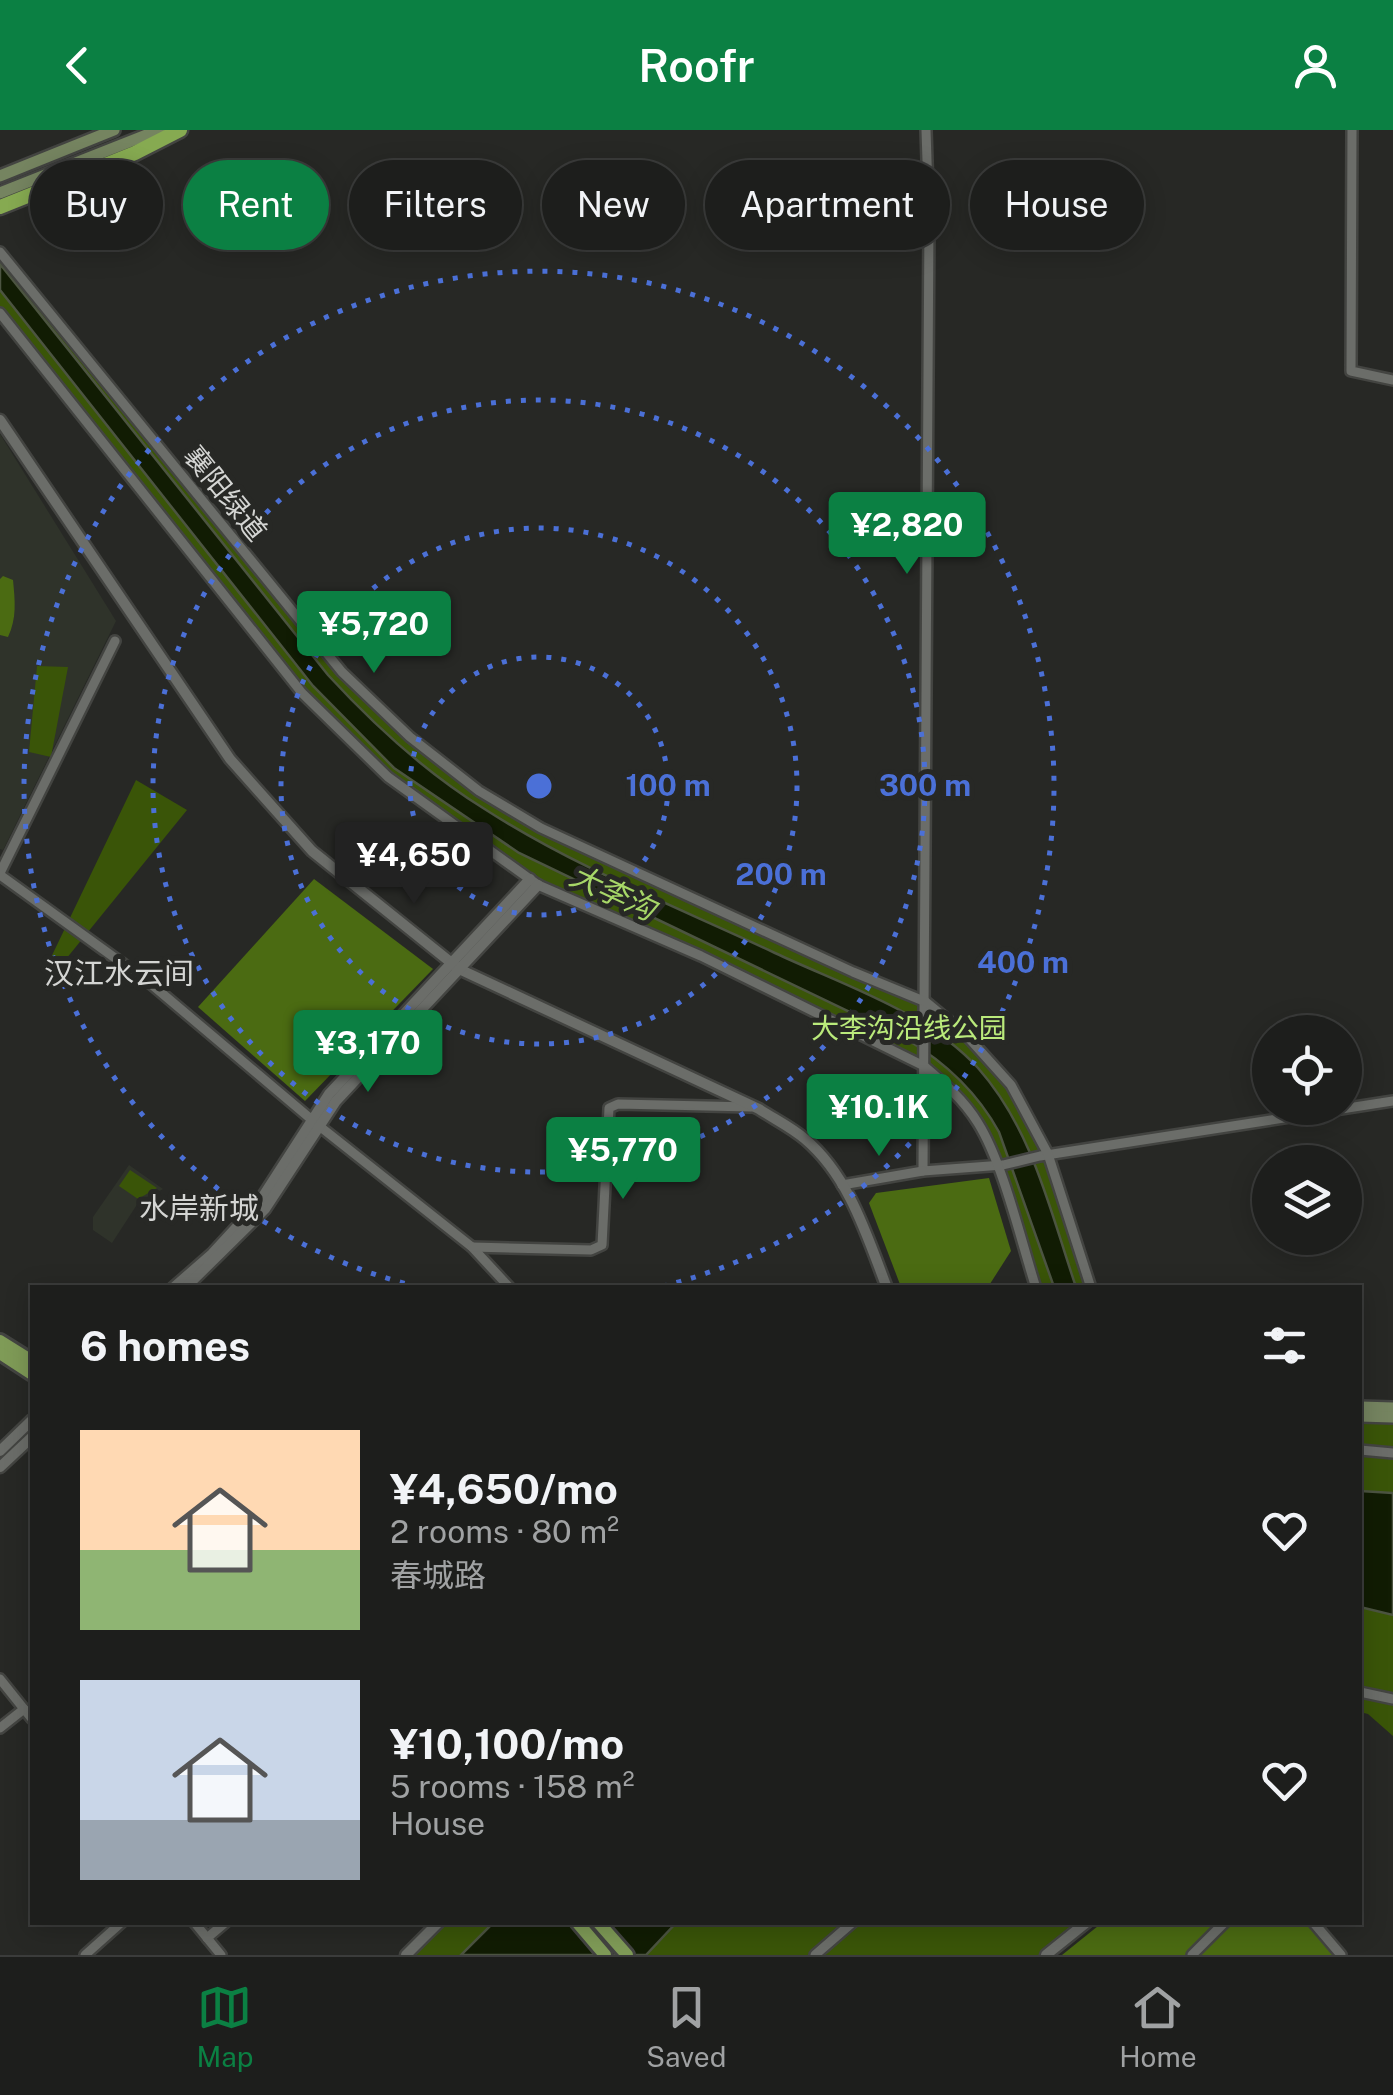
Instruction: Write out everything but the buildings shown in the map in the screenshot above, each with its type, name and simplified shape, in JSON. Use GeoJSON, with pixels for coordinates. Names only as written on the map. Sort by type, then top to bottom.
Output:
{"type":"FeatureCollection","features":[{"type":"Feature","properties":{"kind":"highway"},"geometry":{"type":"LineString","coordinates":[[0,208],[136,153],[180,130]]}},
{"type":"Feature","properties":{"kind":"main road"},"geometry":{"type":"LineString","coordinates":[[4,172],[114,130]]}},
{"type":"Feature","properties":{"kind":"main road"},"geometry":{"type":"LineString","coordinates":[[0,193],[160,130]]}},
{"type":"Feature","properties":{"kind":"main road"},"geometry":{"type":"LineString","coordinates":[[0,1340],[30,1359]]}},
{"type":"Feature","properties":{"kind":"main road"},"geometry":{"type":"LineString","coordinates":[[0,1353],[30,1373]]}},
{"type":"Feature","properties":{"kind":"main road"},"geometry":{"type":"LineString","coordinates":[[1362,1407],[1393,1408]]}},
{"type":"Feature","properties":{"kind":"main road"},"geometry":{"type":"LineString","coordinates":[[1362,1416],[1393,1416]]}},
{"type":"Feature","properties":{"kind":"main road"},"geometry":{"type":"LineString","coordinates":[[579,1925],[605,1955]]}},
{"type":"Feature","properties":{"kind":"main road"},"geometry":{"type":"LineString","coordinates":[[601,1925],[627,1955]]}},
{"type":"Feature","properties":{"kind":"street"},"geometry":{"type":"LineString","coordinates":[[924,1171],[929,221],[926,130]]}},
{"type":"Feature","properties":{"kind":"street"},"geometry":{"type":"LineString","coordinates":[[1352,130],[1351,371],[1393,380]]}},
{"type":"Feature","properties":{"kind":"street","name":"襄阳绿道"},"geometry":{"type":"LineString","coordinates":[[0,252],[342,672],[410,737],[479,791],[541,828],[926,1002],[966,1035],[1011,1084],[1048,1154],[1090,1285]]}},
{"type":"Feature","properties":{"kind":"street"},"geometry":{"type":"LineString","coordinates":[[0,312],[302,693],[388,777],[534,882],[701,956],[924,1066],[949,1086],[979,1124],[999,1166],[1035,1285]]}},
{"type":"Feature","properties":{"kind":"street"},"geometry":{"type":"LineString","coordinates":[[0,420],[230,759],[312,851],[455,966],[753,1107],[805,1138],[834,1170],[858,1214],[886,1285]]}},
{"type":"Feature","properties":{"kind":"street"},"geometry":{"type":"LineString","coordinates":[[115,641],[0,874],[151,984],[314,1122],[472,1247],[507,1285]]}},
{"type":"Feature","properties":{"kind":"street"},"geometry":{"type":"LineString","coordinates":[[176,1285],[212,1254],[258,1204],[314,1122],[534,882]]}},
{"type":"Feature","properties":{"kind":"street"},"geometry":{"type":"LineString","coordinates":[[842,1186],[924,1171],[999,1166],[1048,1154],[1393,1101]]}},
{"type":"Feature","properties":{"kind":"street"},"geometry":{"type":"LineString","coordinates":[[472,1247],[591,1250],[602,1245],[608,1108],[618,1104],[753,1107]]}},
{"type":"Feature","properties":{"kind":"street"},"geometry":{"type":"LineString","coordinates":[[188,1285],[265,1209],[314,1122]]}},
{"type":"Feature","properties":{"kind":"street"},"geometry":{"type":"LineString","coordinates":[[0,1451],[30,1422]]}},
{"type":"Feature","properties":{"kind":"street"},"geometry":{"type":"LineString","coordinates":[[0,1468],[30,1439]]}},
{"type":"Feature","properties":{"kind":"street"},"geometry":{"type":"LineString","coordinates":[[1362,1450],[1393,1454]]}},
{"type":"Feature","properties":{"kind":"street"},"geometry":{"type":"LineString","coordinates":[[0,1678],[30,1716]]}},
{"type":"Feature","properties":{"kind":"street"},"geometry":{"type":"LineString","coordinates":[[1362,1692],[1393,1700]]}},
{"type":"Feature","properties":{"kind":"street"},"geometry":{"type":"LineString","coordinates":[[0,1728],[24,1709]]}},
{"type":"Feature","properties":{"kind":"street"},"geometry":{"type":"LineString","coordinates":[[85,1955],[119,1925]]}},
{"type":"Feature","properties":{"kind":"street"},"geometry":{"type":"LineString","coordinates":[[196,1925],[221,1955]]}},
{"type":"Feature","properties":{"kind":"street"},"geometry":{"type":"LineString","coordinates":[[207,1938],[222,1925]]}},
{"type":"Feature","properties":{"kind":"street"},"geometry":{"type":"LineString","coordinates":[[406,1955],[436,1925]]}},
{"type":"Feature","properties":{"kind":"street"},"geometry":{"type":"LineString","coordinates":[[815,1955],[850,1925]]}},
{"type":"Feature","properties":{"kind":"street"},"geometry":{"type":"LineString","coordinates":[[1046,1955],[1082,1925]]}},
{"type":"Feature","properties":{"kind":"street"},"geometry":{"type":"LineString","coordinates":[[1192,1955],[1221,1925]]}},
{"type":"Feature","properties":{"kind":"street"},"geometry":{"type":"LineString","coordinates":[[1315,1925],[1341,1955]]}},
{"type":"Feature","properties":{"kind":"shaded area"},"geometry":{"type":"Polygon","coordinates":[[[0,434],[116,621],[3,850],[0,849],[0,434]]]}},
{"type":"Feature","properties":{"kind":"shaded area"},"geometry":{"type":"Polygon","coordinates":[[[129,1165],[163,1189],[138,1203],[112,1243],[93,1230],[93,1217],[129,1165]]]}},
{"type":"Feature","properties":{"kind":"green space","name":"大李沟沿线公园"},"geometry":{"type":"Polygon","coordinates":[[[0,252],[342,672],[410,737],[479,791],[541,828],[926,1002],[1011,1085],[1048,1154],[1090,1285],[1035,1285],[979,1124],[924,1066],[701,956],[538,885],[388,777],[302,693],[0,309],[0,252]]]}},
{"type":"Feature","properties":{"kind":"green space"},"geometry":{"type":"Polygon","coordinates":[[[3,576],[13,580],[14,588],[14,616],[8,637],[0,635],[3,576]]]}},
{"type":"Feature","properties":{"kind":"green space"},"geometry":{"type":"Polygon","coordinates":[[[37,666],[68,667],[51,757],[29,752],[37,666]]]}},
{"type":"Feature","properties":{"kind":"green space"},"geometry":{"type":"Polygon","coordinates":[[[136,780],[187,810],[53,975],[45,970],[136,780]]]}},
{"type":"Feature","properties":{"kind":"green space"},"geometry":{"type":"Polygon","coordinates":[[[314,879],[433,969],[305,1101],[198,1007],[314,879]]]}},
{"type":"Feature","properties":{"kind":"green space"},"geometry":{"type":"Polygon","coordinates":[[[130,1170],[157,1188],[138,1199],[119,1186],[130,1170]]]}},
{"type":"Feature","properties":{"kind":"green space"},"geometry":{"type":"Polygon","coordinates":[[[989,1178],[1011,1251],[989,1285],[900,1285],[869,1203],[876,1193],[989,1178]]]}},
{"type":"Feature","properties":{"kind":"green space"},"geometry":{"type":"Polygon","coordinates":[[[1362,1412],[1393,1412],[1393,1493],[1362,1491],[1362,1412]]]}},
{"type":"Feature","properties":{"kind":"green space"},"geometry":{"type":"Polygon","coordinates":[[[1362,1607],[1393,1615],[1393,1736],[1362,1712],[1362,1607]]]}},
{"type":"Feature","properties":{"kind":"green space"},"geometry":{"type":"Polygon","coordinates":[[[437,1925],[491,1925],[461,1955],[406,1955],[437,1925]]]}},
{"type":"Feature","properties":{"kind":"green space"},"geometry":{"type":"Polygon","coordinates":[[[674,1925],[1084,1925],[1046,1955],[646,1955],[674,1925]]]}},
{"type":"Feature","properties":{"kind":"green space"},"geometry":{"type":"Polygon","coordinates":[[[1099,1925],[1315,1925],[1341,1955],[1062,1955],[1099,1925]]]}},
{"type":"Feature","properties":{"kind":"water","name":"大李沟"},"geometry":{"type":"Polygon","coordinates":[[[0,264],[328,675],[421,763],[483,808],[553,849],[882,1001],[934,1030],[957,1048],[997,1092],[1026,1144],[1075,1285],[1053,1285],[999,1132],[970,1091],[934,1058],[906,1039],[519,853],[394,768],[313,686],[0,290],[0,264]]]}},
{"type":"Feature","properties":{"kind":"water"},"geometry":{"type":"Polygon","coordinates":[[[1362,1491],[1393,1493],[1393,1615],[1362,1607],[1362,1491]]]}},
{"type":"Feature","properties":{"kind":"water"},"geometry":{"type":"Polygon","coordinates":[[[491,1925],[674,1925],[646,1955],[461,1955],[491,1925]]]}},
{"type":"Feature","properties":{"kind":"district","name":"汉江水云间"},"geometry":{"type":"Point","coordinates":[119,973]}},
{"type":"Feature","properties":{"kind":"district","name":"水岸新城"},"geometry":{"type":"Point","coordinates":[199,1208]}}]}
